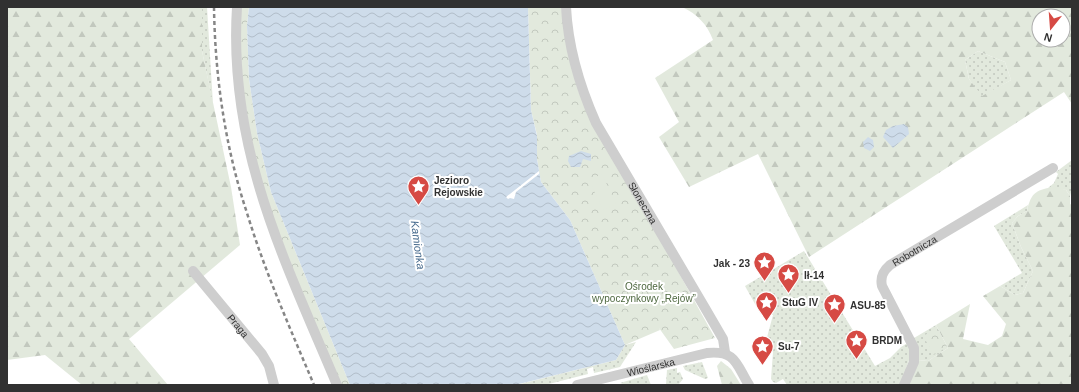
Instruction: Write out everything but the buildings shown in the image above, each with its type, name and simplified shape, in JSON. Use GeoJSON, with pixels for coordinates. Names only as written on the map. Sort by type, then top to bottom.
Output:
{"type":"FeatureCollection","features":[{"type":"Feature","properties":{"kind":"street"},"geometry":{"type":"LineString","coordinates":[[237,7],[236,46],[239,91],[253,168],[276,239],[337,385]]}},
{"type":"Feature","properties":{"kind":"street","name":"Słoneczna"},"geometry":{"type":"LineString","coordinates":[[566,7],[574,59],[582,92],[596,123],[723,339],[725,352],[734,361],[749,385]]}},
{"type":"Feature","properties":{"kind":"street","name":"Robotnicza"},"geometry":{"type":"LineString","coordinates":[[904,385],[914,362],[914,348],[884,291],[881,280],[883,273],[890,266],[1053,168]]}},
{"type":"Feature","properties":{"kind":"street","name":"Praga"},"geometry":{"type":"LineString","coordinates":[[193,271],[262,354],[270,370],[274,385]]}},
{"type":"Feature","properties":{"kind":"street","name":"Wioślarska"},"geometry":{"type":"LineString","coordinates":[[577,385],[707,353],[725,352]]}},
{"type":"Feature","properties":{"kind":"green space"},"geometry":{"type":"Polygon","coordinates":[[[7,7],[202,7],[202,51],[231,187],[240,245],[129,339],[168,385],[82,385],[45,355],[7,360],[7,7]]]}},
{"type":"Feature","properties":{"kind":"green space"},"geometry":{"type":"Polygon","coordinates":[[[202,7],[207,7],[213,104],[202,51],[202,7]]]}},
{"type":"Feature","properties":{"kind":"green space"},"geometry":{"type":"Polygon","coordinates":[[[239,7],[249,7],[247,26],[249,79],[257,133],[271,192],[350,385],[340,385],[281,242],[256,169],[242,83],[239,7]]]}},
{"type":"Feature","properties":{"kind":"green space","name":"Ośrodek wypoczynkowy „Rejów”"},"geometry":{"type":"Polygon","coordinates":[[[528,7],[561,7],[579,93],[715,338],[674,349],[659,328],[660,330],[625,345],[570,220],[541,182],[537,159],[537,135],[531,110],[528,7]]]}},
{"type":"Feature","properties":{"kind":"green space"},"geometry":{"type":"Polygon","coordinates":[[[682,7],[1072,7],[1072,104],[1064,92],[809,257],[758,154],[689,187],[659,137],[679,122],[655,78],[713,40],[705,24],[697,16],[682,7]],[[978,51],[965,60],[969,79],[982,96],[1011,80],[1005,62],[978,51]]]}},
{"type":"Feature","properties":{"kind":"green space"},"geometry":{"type":"Polygon","coordinates":[[[978,51],[1005,62],[1011,80],[982,97],[969,79],[965,60],[978,51]]]}},
{"type":"Feature","properties":{"kind":"green space"},"geometry":{"type":"Polygon","coordinates":[[[1072,160],[1072,188],[1070,196],[1066,190],[1048,188],[1054,183],[1058,174],[1056,172],[1072,160]]]}},
{"type":"Feature","properties":{"kind":"green space"},"geometry":{"type":"Polygon","coordinates":[[[602,174],[616,204],[603,210],[589,180],[602,174]]]}},
{"type":"Feature","properties":{"kind":"green space"},"geometry":{"type":"Polygon","coordinates":[[[1056,187],[1066,190],[1070,196],[1070,204],[1072,205],[1072,385],[908,385],[918,360],[928,361],[948,348],[936,325],[970,304],[963,339],[988,345],[1002,336],[1006,324],[983,296],[1000,286],[1015,295],[1023,293],[1033,271],[1021,247],[1012,223],[1018,216],[1027,211],[1033,196],[1036,193],[1040,190],[1056,187]]]}},
{"type":"Feature","properties":{"kind":"green space"},"geometry":{"type":"Polygon","coordinates":[[[1028,205],[1027,211],[1018,216],[1012,223],[1021,247],[1033,271],[1023,293],[1015,295],[1000,286],[1022,273],[994,226],[1028,205]]]}},
{"type":"Feature","properties":{"kind":"green space"},"geometry":{"type":"Polygon","coordinates":[[[804,251],[875,366],[890,358],[901,347],[909,342],[911,355],[900,385],[787,385],[783,379],[776,383],[773,382],[771,379],[773,352],[766,341],[773,315],[760,313],[745,286],[804,251]]]}},
{"type":"Feature","properties":{"kind":"green space"},"geometry":{"type":"Polygon","coordinates":[[[936,325],[948,348],[928,361],[918,360],[914,338],[936,325]]]}},
{"type":"Feature","properties":{"kind":"green space"},"geometry":{"type":"Polygon","coordinates":[[[936,329],[947,347],[934,355],[923,336],[936,329]]]}},
{"type":"Feature","properties":{"kind":"green space"},"geometry":{"type":"Polygon","coordinates":[[[636,342],[620,367],[594,373],[593,367],[587,369],[588,374],[545,385],[516,385],[616,360],[625,345],[636,342]]]}},
{"type":"Feature","properties":{"kind":"green space"},"geometry":{"type":"Polygon","coordinates":[[[721,361],[731,369],[741,385],[722,385],[717,366],[721,361]]]}},
{"type":"Feature","properties":{"kind":"green space"},"geometry":{"type":"Polygon","coordinates":[[[702,362],[708,378],[705,379],[685,370],[683,366],[702,362]]]}},
{"type":"Feature","properties":{"kind":"green space"},"geometry":{"type":"Polygon","coordinates":[[[677,368],[677,373],[680,372],[683,379],[679,384],[666,384],[667,370],[677,368]]]}},
{"type":"Feature","properties":{"kind":"green space"},"geometry":{"type":"Polygon","coordinates":[[[647,375],[651,385],[625,385],[620,383],[647,375]]]}},
{"type":"Feature","properties":{"kind":"water","name":"Jezioro Rejowskie"},"geometry":{"type":"Polygon","coordinates":[[[249,7],[528,7],[531,110],[537,136],[537,159],[541,182],[570,220],[625,345],[616,360],[515,385],[350,385],[271,192],[257,133],[249,79],[247,26],[249,7]]]}},
{"type":"Feature","properties":{"kind":"water"},"geometry":{"type":"Polygon","coordinates":[[[904,124],[908,127],[909,134],[893,148],[883,137],[886,130],[893,126],[904,124]]]}},
{"type":"Feature","properties":{"kind":"water"},"geometry":{"type":"Polygon","coordinates":[[[868,137],[873,140],[874,147],[870,151],[864,148],[863,142],[868,137]]]}},
{"type":"Feature","properties":{"kind":"water"},"geometry":{"type":"Polygon","coordinates":[[[581,151],[591,154],[591,161],[583,159],[580,167],[571,167],[568,161],[569,156],[581,151]]]}},
{"type":"Feature","properties":{"kind":"pier"},"geometry":{"type":"Polygon","coordinates":[[[539,171],[539,174],[516,192],[514,199],[508,199],[506,197],[539,171]]]}},
{"type":"Feature","properties":{"kind":"railway"},"geometry":{"type":"LineString","coordinates":[[214,7],[216,59],[219,85],[227,137],[239,188],[270,278],[314,385]]}},
{"type":"Feature","properties":{"kind":"place","name":"Jezioro Rejowskie"},"geometry":{"type":"Point","coordinates":[418,206]}},
{"type":"Feature","properties":{"kind":"place","name":"Jak - 23"},"geometry":{"type":"Point","coordinates":[765,282]}},
{"type":"Feature","properties":{"kind":"place","name":"Ił-14"},"geometry":{"type":"Point","coordinates":[788,294]}},
{"type":"Feature","properties":{"kind":"place","name":"StuG IV"},"geometry":{"type":"Point","coordinates":[766,322]}},
{"type":"Feature","properties":{"kind":"place","name":"ASU-85"},"geometry":{"type":"Point","coordinates":[834,324]}},
{"type":"Feature","properties":{"kind":"place","name":"BRDM"},"geometry":{"type":"Point","coordinates":[857,360]}},
{"type":"Feature","properties":{"kind":"place","name":"Su-7"},"geometry":{"type":"Point","coordinates":[762,366]}},
{"type":"Feature","properties":{"kind":"water label","name":"Kamionka"},"geometry":{"type":"Point","coordinates":[418,245]}}]}
